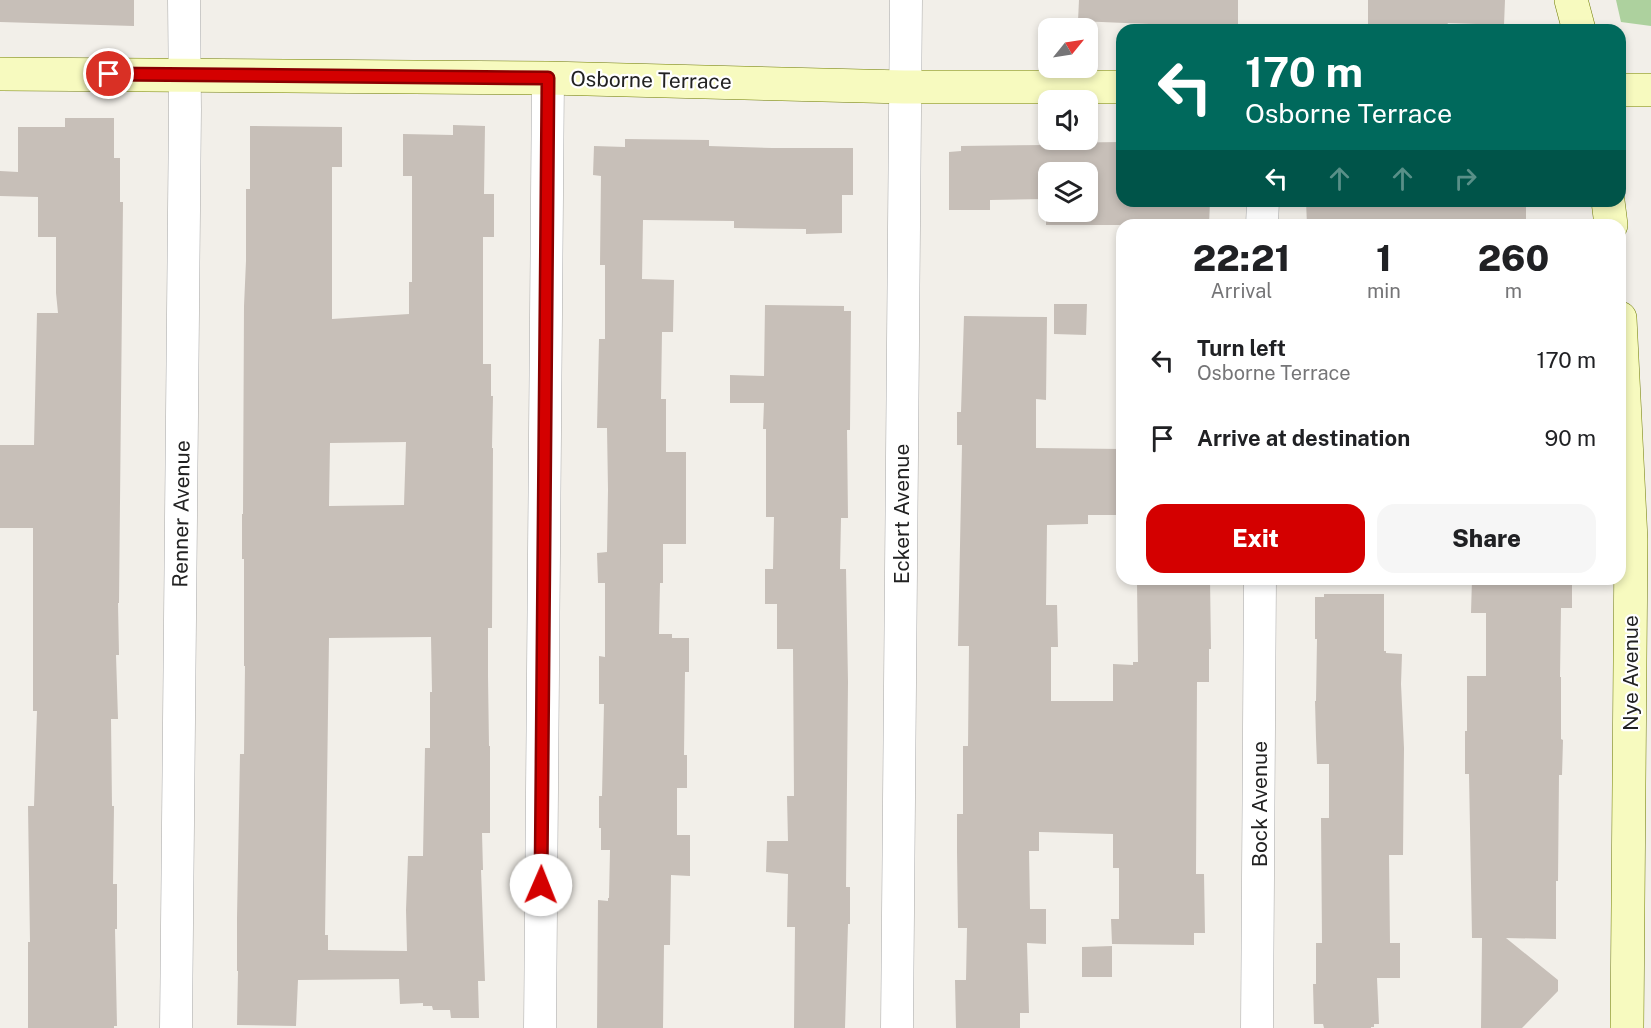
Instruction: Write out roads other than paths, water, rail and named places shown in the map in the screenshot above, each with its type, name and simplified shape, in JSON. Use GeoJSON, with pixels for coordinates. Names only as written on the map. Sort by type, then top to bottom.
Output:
{"type":"FeatureCollection","features":[{"type":"Feature","properties":{"kind":"street","name":"Renner Avenue"},"geometry":{"type":"LineString","coordinates":[[176,1028],[184,0]]}},
{"type":"Feature","properties":{"kind":"street","name":"Eckert Avenue"},"geometry":{"type":"LineString","coordinates":[[897,1028],[906,0]]}},
{"type":"Feature","properties":{"kind":"street"},"geometry":{"type":"LineString","coordinates":[[1571,0],[1577,24]]}},
{"type":"Feature","properties":{"kind":"street","name":"Osborne Terrace"},"geometry":{"type":"LineString","coordinates":[[0,74],[548,78],[904,87],[1116,87]]}},
{"type":"Feature","properties":{"kind":"street"},"geometry":{"type":"LineString","coordinates":[[540,1028],[548,78]]}},
{"type":"Feature","properties":{"kind":"street","name":"Nye Avenue"},"geometry":{"type":"LineString","coordinates":[[1626,439],[1631,540],[1627,1028]]}},
{"type":"Feature","properties":{"kind":"street","name":"Bock Avenue"},"geometry":{"type":"LineString","coordinates":[[1257,1028],[1260,585]]}}]}
